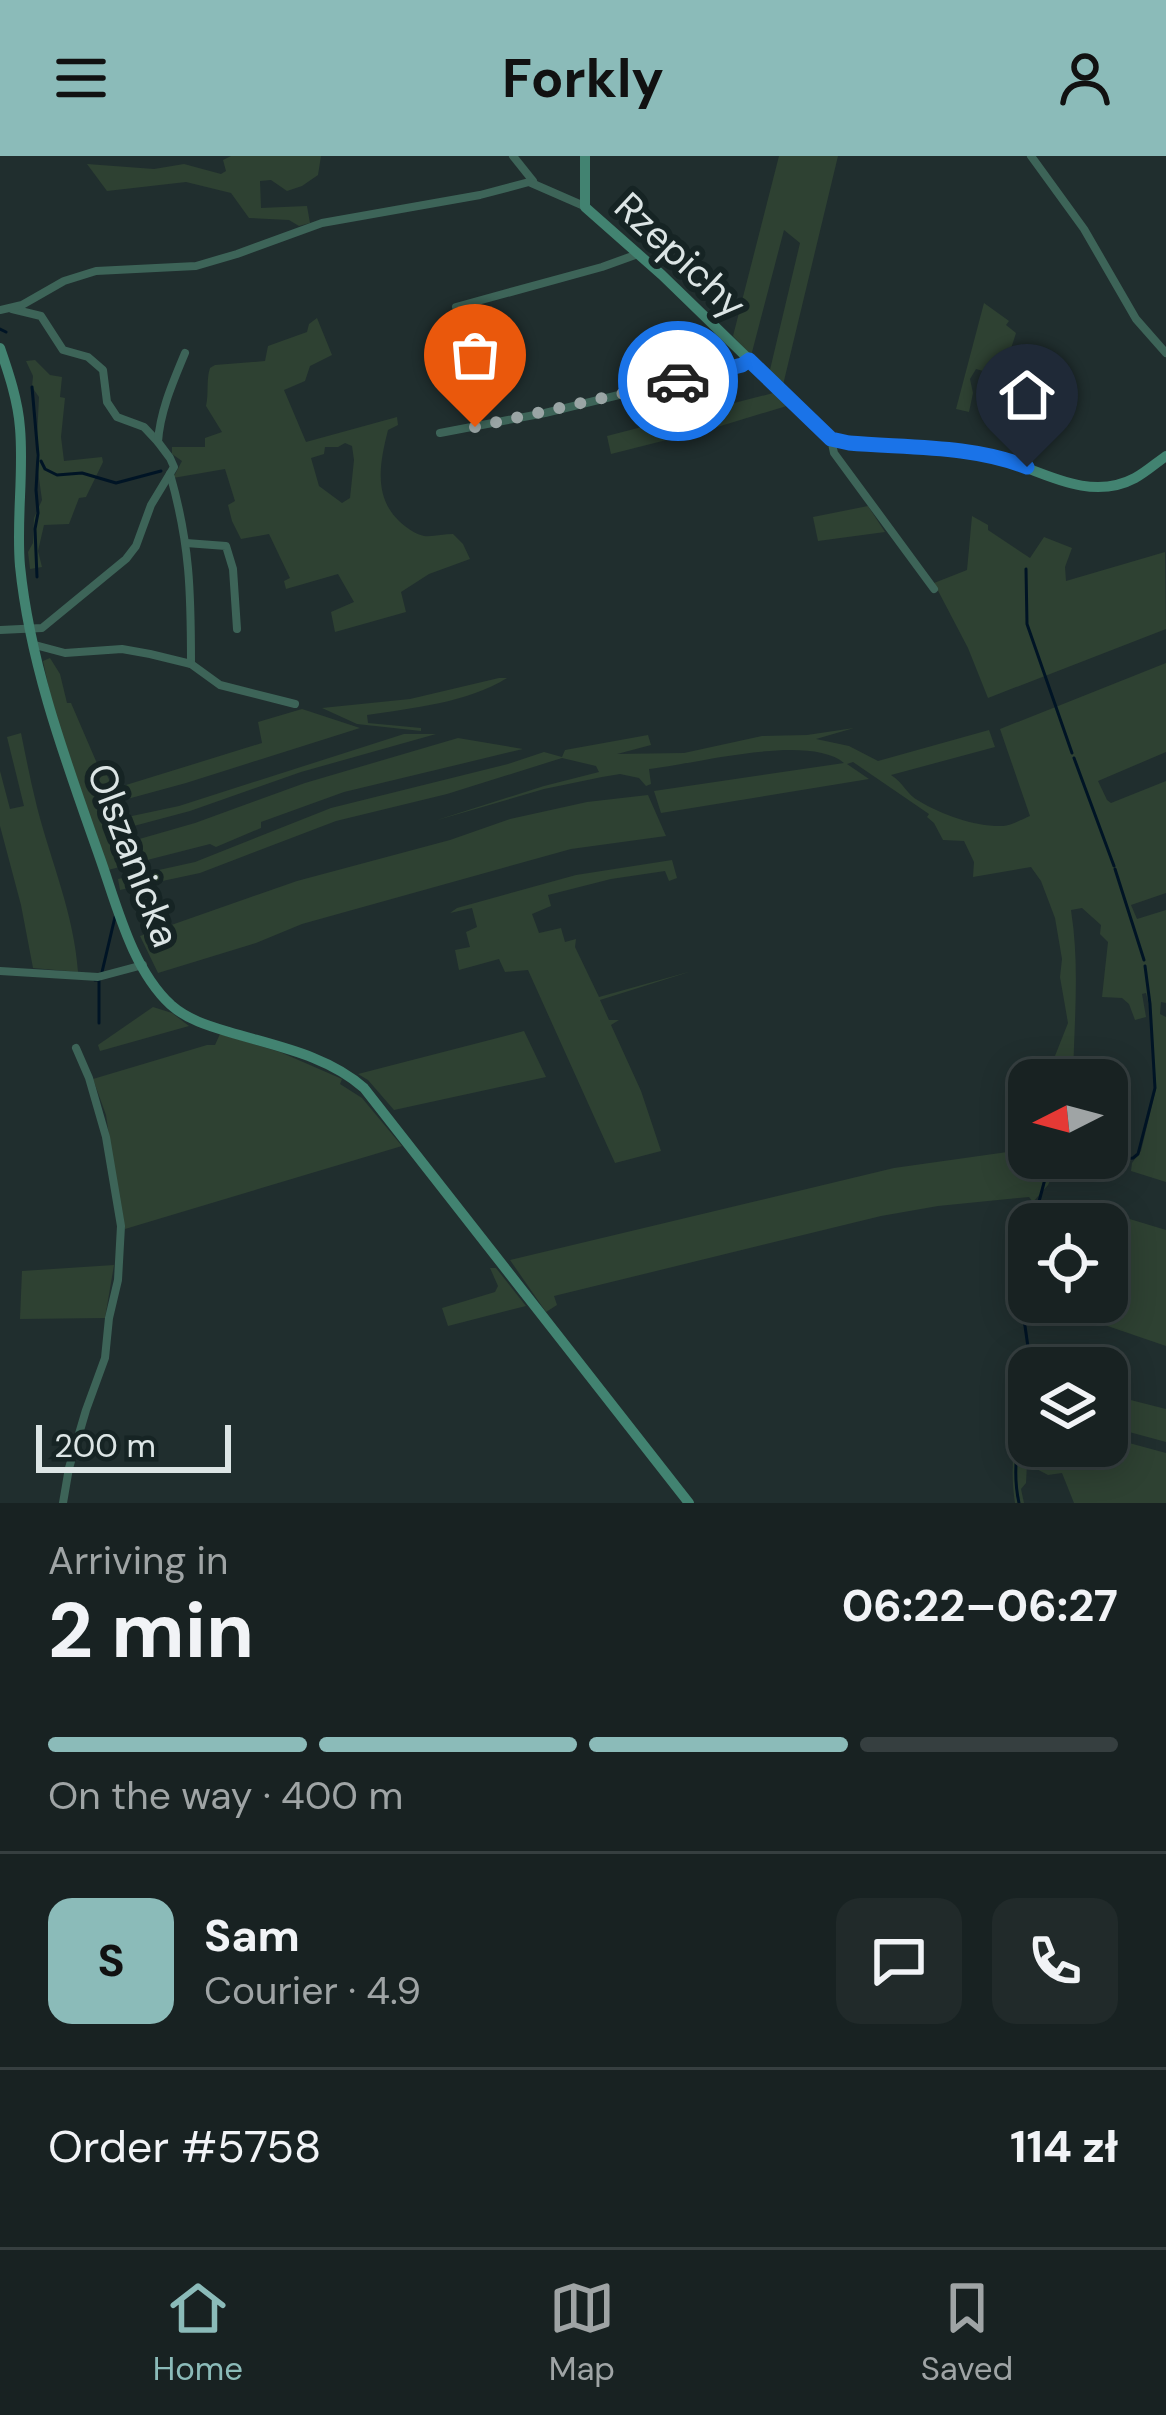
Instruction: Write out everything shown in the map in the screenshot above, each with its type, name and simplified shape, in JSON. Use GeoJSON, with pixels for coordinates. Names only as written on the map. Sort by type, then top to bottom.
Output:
{"type":"FeatureCollection","features":[{"type":"Feature","properties":{"kind":"street"},"geometry":{"type":"LineString","coordinates":[[513,156],[533,182],[586,207]]}},
{"type":"Feature","properties":{"kind":"street","name":"Rzepichy"},"geometry":{"type":"LineString","coordinates":[[585,156],[586,207],[831,439]]}},
{"type":"Feature","properties":{"kind":"street"},"geometry":{"type":"LineString","coordinates":[[1031,156],[1084,229],[1136,319],[1166,353]]}},
{"type":"Feature","properties":{"kind":"street"},"geometry":{"type":"LineString","coordinates":[[6,309],[96,271],[196,266],[322,223],[533,182]]}},
{"type":"Feature","properties":{"kind":"street"},"geometry":{"type":"LineString","coordinates":[[456,307],[638,254]]}},
{"type":"Feature","properties":{"kind":"street"},"geometry":{"type":"LineString","coordinates":[[0,630],[42,628],[126,559],[173,467],[144,427],[111,410],[103,370],[88,357],[63,350],[43,318],[6,309]]}},
{"type":"Feature","properties":{"kind":"street","name":"Olszanicka"},"geometry":{"type":"LineString","coordinates":[[0,348],[18,413],[19,546],[31,630],[65,758],[143,965],[164,998],[187,1016],[325,1063],[364,1088],[689,1503]]}},
{"type":"Feature","properties":{"kind":"street"},"geometry":{"type":"LineString","coordinates":[[158,442],[160,419],[185,353]]}},
{"type":"Feature","properties":{"kind":"street"},"geometry":{"type":"LineString","coordinates":[[440,433],[596,401],[749,360]]}},
{"type":"Feature","properties":{"kind":"street"},"geometry":{"type":"LineString","coordinates":[[934,589],[834,454],[831,439],[972,451],[1090,487],[1130,480],[1166,456]]}},
{"type":"Feature","properties":{"kind":"street"},"geometry":{"type":"LineString","coordinates":[[170,474],[187,543],[191,664]]}},
{"type":"Feature","properties":{"kind":"street"},"geometry":{"type":"LineString","coordinates":[[187,543],[226,546],[237,629]]}},
{"type":"Feature","properties":{"kind":"street"},"geometry":{"type":"LineString","coordinates":[[35,645],[65,653],[122,649],[191,664],[220,685],[295,704]]}},
{"type":"Feature","properties":{"kind":"street"},"geometry":{"type":"LineString","coordinates":[[0,970],[98,977],[143,965]]}},
{"type":"Feature","properties":{"kind":"street"},"geometry":{"type":"LineString","coordinates":[[63,1503],[80,1430],[105,1358],[121,1226],[106,1137],[76,1048]]}},
{"type":"Feature","properties":{"kind":"green space"},"geometry":{"type":"Polygon","coordinates":[[[231,156],[321,156],[318,175],[302,186],[287,191],[271,180],[260,181],[261,208],[307,206],[310,223],[299,226],[289,220],[249,218],[231,193],[186,182],[107,191],[87,164],[154,169],[184,164],[221,174],[226,171],[223,160],[231,156]]]}},
{"type":"Feature","properties":{"kind":"green space"},"geometry":{"type":"Polygon","coordinates":[[[779,156],[838,156],[783,385],[769,374],[800,243],[784,230],[751,356],[733,336],[779,156]]]}},
{"type":"Feature","properties":{"kind":"green space"},"geometry":{"type":"Polygon","coordinates":[[[984,303],[1009,321],[1006,325],[1016,333],[1000,383],[976,369],[970,379],[969,412],[956,409],[984,303]]]}},
{"type":"Feature","properties":{"kind":"green space"},"geometry":{"type":"Polygon","coordinates":[[[317,318],[332,355],[310,366],[305,381],[284,390],[306,442],[397,417],[398,425],[388,430],[383,454],[385,501],[399,521],[417,534],[453,534],[470,559],[429,574],[401,592],[406,612],[335,632],[331,612],[354,602],[338,574],[286,589],[284,581],[290,578],[269,534],[241,539],[228,505],[235,501],[225,469],[173,478],[182,461],[172,454],[172,447],[205,447],[205,438],[222,432],[206,406],[210,368],[265,361],[268,346],[307,332],[317,318]],[[352,446],[325,447],[324,454],[311,458],[319,486],[342,503],[350,498],[352,446]]]}},
{"type":"Feature","properties":{"kind":"green space"},"geometry":{"type":"Polygon","coordinates":[[[35,360],[50,375],[62,377],[64,461],[102,457],[103,462],[86,497],[79,498],[69,524],[44,525],[38,551],[42,567],[30,569],[28,552],[42,500],[36,457],[39,397],[26,361],[35,360]]]}},
{"type":"Feature","properties":{"kind":"green space"},"geometry":{"type":"Polygon","coordinates":[[[777,392],[790,405],[611,454],[607,436],[777,392]]]}},
{"type":"Feature","properties":{"kind":"green space"},"geometry":{"type":"Polygon","coordinates":[[[868,506],[885,532],[818,541],[813,517],[868,506]]]}},
{"type":"Feature","properties":{"kind":"green space"},"geometry":{"type":"Polygon","coordinates":[[[972,516],[1030,558],[1044,537],[1072,548],[1066,581],[1165,552],[1166,629],[988,698],[934,583],[967,570],[972,516]]]}},
{"type":"Feature","properties":{"kind":"green space"},"geometry":{"type":"Polygon","coordinates":[[[50,658],[60,674],[67,703],[113,789],[262,743],[258,722],[302,709],[360,728],[109,804],[113,820],[179,806],[404,734],[436,734],[115,831],[115,846],[458,738],[523,749],[344,792],[261,822],[261,828],[216,847],[210,844],[108,870],[53,708],[43,661],[50,658]]]}},
{"type":"Feature","properties":{"kind":"green space"},"geometry":{"type":"Polygon","coordinates":[[[1166,663],[1166,752],[1098,781],[1111,803],[1166,781],[1166,893],[1131,905],[1137,919],[1166,910],[1166,1003],[1161,1002],[1160,1014],[1166,1017],[1166,1182],[1131,1171],[1141,1151],[1156,1089],[1146,993],[1142,994],[1146,1017],[1135,1020],[1122,998],[1102,997],[1108,942],[1100,934],[1101,925],[1082,908],[1071,910],[1076,974],[1074,1059],[1054,1059],[1068,1023],[1060,977],[1062,959],[1055,918],[1031,867],[973,877],[974,862],[964,841],[943,840],[929,814],[853,762],[847,764],[869,779],[661,813],[654,791],[844,763],[827,754],[779,750],[649,769],[651,784],[646,786],[639,778],[620,774],[544,789],[434,821],[599,772],[596,766],[562,758],[447,794],[336,821],[200,873],[120,890],[118,879],[195,862],[331,808],[544,752],[562,757],[565,750],[648,735],[651,745],[617,754],[684,753],[762,736],[854,728],[816,739],[849,746],[878,761],[989,730],[995,747],[891,775],[915,798],[938,811],[971,822],[1006,825],[1030,816],[1000,729],[1166,663]]]}},
{"type":"Feature","properties":{"kind":"green space"},"geometry":{"type":"Polygon","coordinates":[[[507,678],[457,699],[367,715],[368,723],[421,731],[357,724],[322,708],[410,699],[507,678]]]}},
{"type":"Feature","properties":{"kind":"green space"},"geometry":{"type":"Polygon","coordinates":[[[21,733],[67,909],[78,972],[33,968],[0,826],[0,771],[10,809],[24,806],[7,737],[21,733]]]}},
{"type":"Feature","properties":{"kind":"green space"},"geometry":{"type":"Polygon","coordinates":[[[648,795],[666,836],[571,849],[302,924],[158,973],[140,936],[297,881],[510,819],[648,795]]]}},
{"type":"Feature","properties":{"kind":"green space"},"geometry":{"type":"Polygon","coordinates":[[[672,860],[677,878],[669,881],[665,871],[611,879],[548,895],[551,906],[532,914],[539,933],[561,928],[565,942],[576,939],[575,947],[599,997],[692,971],[600,1000],[609,1020],[619,1020],[611,1025],[661,1151],[615,1163],[528,970],[505,972],[499,959],[459,970],[455,950],[470,947],[466,932],[477,927],[472,908],[450,913],[576,875],[672,860]]]}},
{"type":"Feature","properties":{"kind":"green space"},"geometry":{"type":"Polygon","coordinates":[[[153,1007],[189,1026],[100,1051],[98,1045],[153,1007]]]}},
{"type":"Feature","properties":{"kind":"green space"},"geometry":{"type":"Polygon","coordinates":[[[524,1031],[546,1077],[394,1110],[358,1074],[524,1031]]]}},
{"type":"Feature","properties":{"kind":"green space"},"geometry":{"type":"Polygon","coordinates":[[[220,1034],[280,1052],[342,1079],[340,1084],[362,1098],[402,1146],[125,1229],[106,1115],[93,1079],[215,1045],[220,1034]]]}},
{"type":"Feature","properties":{"kind":"green space"},"geometry":{"type":"Polygon","coordinates":[[[1008,1152],[1008,1179],[1051,1179],[1033,1202],[1029,1197],[881,1216],[554,1296],[557,1305],[546,1312],[510,1260],[894,1168],[1008,1152]]]}},
{"type":"Feature","properties":{"kind":"green space"},"geometry":{"type":"Polygon","coordinates":[[[1128,1219],[1166,1230],[1166,1346],[1099,1323],[1128,1323],[1128,1219]]]}},
{"type":"Feature","properties":{"kind":"green space"},"geometry":{"type":"Polygon","coordinates":[[[114,1265],[105,1318],[20,1319],[22,1271],[114,1265]]]}},
{"type":"Feature","properties":{"kind":"green space"},"geometry":{"type":"Polygon","coordinates":[[[490,1268],[496,1268],[526,1306],[448,1326],[442,1308],[495,1292],[498,1286],[490,1268]]]}},
{"type":"Feature","properties":{"kind":"green space"},"geometry":{"type":"Polygon","coordinates":[[[1128,1399],[1166,1409],[1166,1442],[1128,1432],[1128,1399]]]}},
{"type":"Feature","properties":{"kind":"green space"},"geometry":{"type":"Polygon","coordinates":[[[1128,1443],[1166,1453],[1166,1503],[1074,1503],[1062,1473],[1048,1475],[1033,1467],[1128,1467],[1128,1443]]]}},
{"type":"Feature","properties":{"kind":"green space"},"geometry":{"type":"Polygon","coordinates":[[[1013,1467],[1027,1467],[1021,1489],[1024,1503],[1015,1503],[1013,1467]]]}},
{"type":"Feature","properties":{"kind":"waterway"},"geometry":{"type":"LineString","coordinates":[[0,329],[6,332]]}},
{"type":"Feature","properties":{"kind":"waterway"},"geometry":{"type":"LineString","coordinates":[[32,387],[38,455],[37,577]]}},
{"type":"Feature","properties":{"kind":"waterway"},"geometry":{"type":"LineString","coordinates":[[41,461],[57,475],[82,473],[116,483],[161,471]]}},
{"type":"Feature","properties":{"kind":"waterway"},"geometry":{"type":"LineString","coordinates":[[1026,569],[1027,624],[1072,753]]}},
{"type":"Feature","properties":{"kind":"waterway"},"geometry":{"type":"LineString","coordinates":[[1074,758],[1114,866]]}},
{"type":"Feature","properties":{"kind":"waterway"},"geometry":{"type":"LineString","coordinates":[[1115,869],[1144,960]]}},
{"type":"Feature","properties":{"kind":"waterway"},"geometry":{"type":"LineString","coordinates":[[102,972],[115,917]]}},
{"type":"Feature","properties":{"kind":"waterway"},"geometry":{"type":"LineString","coordinates":[[1039,1203],[1051,1166],[1138,1154],[1155,1088],[1145,966]]}},
{"type":"Feature","properties":{"kind":"waterway"},"geometry":{"type":"LineString","coordinates":[[95,980],[99,980],[99,1023]]}},
{"type":"Feature","properties":{"kind":"waterway"},"geometry":{"type":"LineString","coordinates":[[1024,1323],[1028,1347]]}},
{"type":"Feature","properties":{"kind":"waterway"},"geometry":{"type":"LineString","coordinates":[[1017,1467],[1019,1503]]}},
{"type":"Feature","properties":{"kind":"way so far"},"geometry":{"type":"LineString","coordinates":[[475,427],[678,381]]}},
{"type":"Feature","properties":{"kind":"route"},"geometry":{"type":"LineString","coordinates":[[678,381],[749,360],[831,439],[972,451],[1027,467]]}}]}
